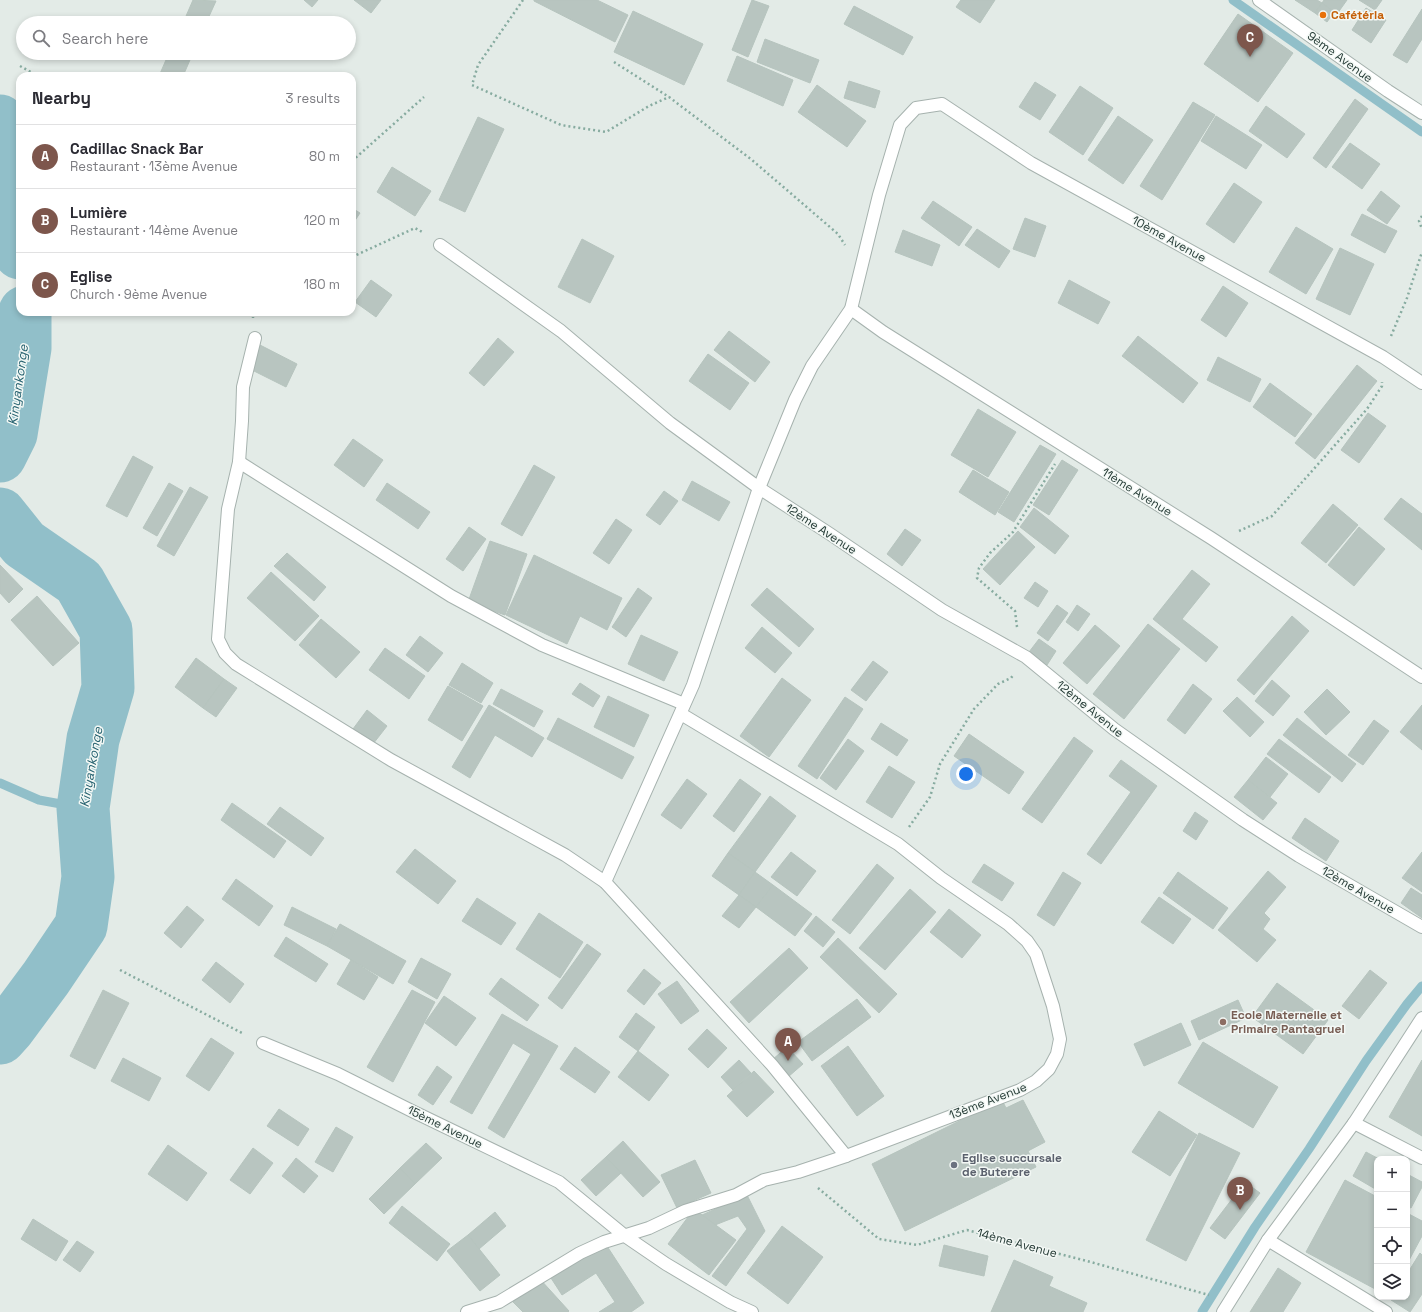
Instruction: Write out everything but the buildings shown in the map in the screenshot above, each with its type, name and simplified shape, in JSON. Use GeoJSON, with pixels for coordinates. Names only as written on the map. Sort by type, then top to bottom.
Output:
{"type":"FeatureCollection","features":[{"type":"Feature","properties":{"kind":"street","name":"9ème Avenue"},"geometry":{"type":"LineString","coordinates":[[1259,0],[1388,91],[1422,113]]}},
{"type":"Feature","properties":{"kind":"street","name":"10ème Avenue"},"geometry":{"type":"LineString","coordinates":[[861,269],[879,195],[900,124],[916,108],[942,104],[1031,163],[1383,357],[1422,383]]}},
{"type":"Feature","properties":{"kind":"street","name":"12ème Avenue"},"geometry":{"type":"LineString","coordinates":[[440,244],[561,331],[670,423],[759,488],[942,610],[1026,657],[1114,729],[1243,820],[1299,856],[1422,927]]}},
{"type":"Feature","properties":{"kind":"street"},"geometry":{"type":"LineString","coordinates":[[605,882],[693,685],[759,488],[795,400],[812,366],[851,309],[861,269]]}},
{"type":"Feature","properties":{"kind":"street","name":"11ème Avenue"},"geometry":{"type":"LineString","coordinates":[[851,309],[889,336],[1211,538],[1422,677]]}},
{"type":"Feature","properties":{"kind":"street"},"geometry":{"type":"LineString","coordinates":[[255,338],[243,387],[239,462],[228,509],[218,638],[225,653],[236,664],[391,760],[565,855],[605,882],[772,1065],[846,1156]]}},
{"type":"Feature","properties":{"kind":"street","name":"13ème Avenue"},"geometry":{"type":"LineString","coordinates":[[239,462],[451,596],[542,645],[683,709],[898,844],[941,878],[1008,924],[1027,941],[1036,954],[1053,1006],[1060,1039],[1057,1054],[1049,1069],[1036,1081],[1020,1090],[846,1156],[798,1172],[764,1180],[736,1195],[685,1211],[649,1228],[604,1242],[580,1253],[499,1302],[466,1312]]}},
{"type":"Feature","properties":{"kind":"street"},"geometry":{"type":"LineString","coordinates":[[1222,1312],[1268,1240],[1354,1123],[1422,1018]]}},
{"type":"Feature","properties":{"kind":"street","name":"15ème Avenue"},"geometry":{"type":"LineString","coordinates":[[263,1043],[338,1074],[559,1182],[626,1236],[666,1264],[730,1302],[752,1312]]}},
{"type":"Feature","properties":{"kind":"street"},"geometry":{"type":"LineString","coordinates":[[1354,1123],[1422,1158]]}},
{"type":"Feature","properties":{"kind":"street"},"geometry":{"type":"LineString","coordinates":[[1268,1240],[1386,1312]]}},
{"type":"Feature","properties":{"kind":"path"},"geometry":{"type":"LineString","coordinates":[[523,0],[478,66],[472,85],[560,125],[606,132],[649,106],[668,97]]}},
{"type":"Feature","properties":{"kind":"path"},"geometry":{"type":"LineString","coordinates":[[614,62],[668,97],[752,160],[838,234],[861,269]]}},
{"type":"Feature","properties":{"kind":"path"},"geometry":{"type":"LineString","coordinates":[[20,66],[31,72]]}},
{"type":"Feature","properties":{"kind":"path"},"geometry":{"type":"LineString","coordinates":[[356,158],[424,98]]}},
{"type":"Feature","properties":{"kind":"path"},"geometry":{"type":"LineString","coordinates":[[1422,216],[1419,221],[1422,229]]}},
{"type":"Feature","properties":{"kind":"path"},"geometry":{"type":"LineString","coordinates":[[356,254],[415,228],[440,244]]}},
{"type":"Feature","properties":{"kind":"path"},"geometry":{"type":"LineString","coordinates":[[1211,538],[1225,538],[1272,516],[1366,409],[1382,386],[1383,357],[1407,298],[1422,252]]}},
{"type":"Feature","properties":{"kind":"path"},"geometry":{"type":"LineString","coordinates":[[120,970],[263,1043]]}},
{"type":"Feature","properties":{"kind":"path","name":"14ème Avenue"},"geometry":{"type":"LineString","coordinates":[[798,1172],[879,1239],[917,1245],[968,1230],[1208,1295]]}},
{"type":"Feature","properties":{"kind":"waterway"},"geometry":{"type":"LineString","coordinates":[[1233,0],[1422,132]]}},
{"type":"Feature","properties":{"kind":"waterway","name":"Kinyankonge"},"geometry":{"type":"LineString","coordinates":[[0,121],[7,150],[16,221]]}},
{"type":"Feature","properties":{"kind":"waterway","name":"Kinyankonge"},"geometry":{"type":"LineString","coordinates":[[0,456],[11,434],[25,348],[25,316]]}},
{"type":"Feature","properties":{"kind":"waterway","name":"Kinyankonge"},"geometry":{"type":"LineString","coordinates":[[0,514],[24,544],[79,582],[106,630],[108,688],[93,739],[83,808],[88,877],[81,926],[46,978],[0,1038]]}},
{"type":"Feature","properties":{"kind":"waterway"},"geometry":{"type":"LineString","coordinates":[[0,783],[39,800],[83,808]]}},
{"type":"Feature","properties":{"kind":"waterway"},"geometry":{"type":"LineString","coordinates":[[1202,1312],[1255,1227],[1309,1149],[1366,1061],[1407,1004],[1422,986]]}},
{"type":"Feature","properties":{"kind":"place","name":"Cafétéria"},"geometry":{"type":"Point","coordinates":[1323,15]}},
{"type":"Feature","properties":{"kind":"place","name":"Eglise"},"geometry":{"type":"Point","coordinates":[1250,57]}},
{"type":"Feature","properties":{"kind":"place","name":"Ecole Maternelle et Primaire Pantagruel"},"geometry":{"type":"Point","coordinates":[1223,1022]}},
{"type":"Feature","properties":{"kind":"place","name":"Cadillac Snack Bar"},"geometry":{"type":"Point","coordinates":[788,1061]}},
{"type":"Feature","properties":{"kind":"place","name":"Eglise succursale de Buterere"},"geometry":{"type":"Point","coordinates":[954,1165]}},
{"type":"Feature","properties":{"kind":"place","name":"Lumière"},"geometry":{"type":"Point","coordinates":[1240,1210]}}]}
